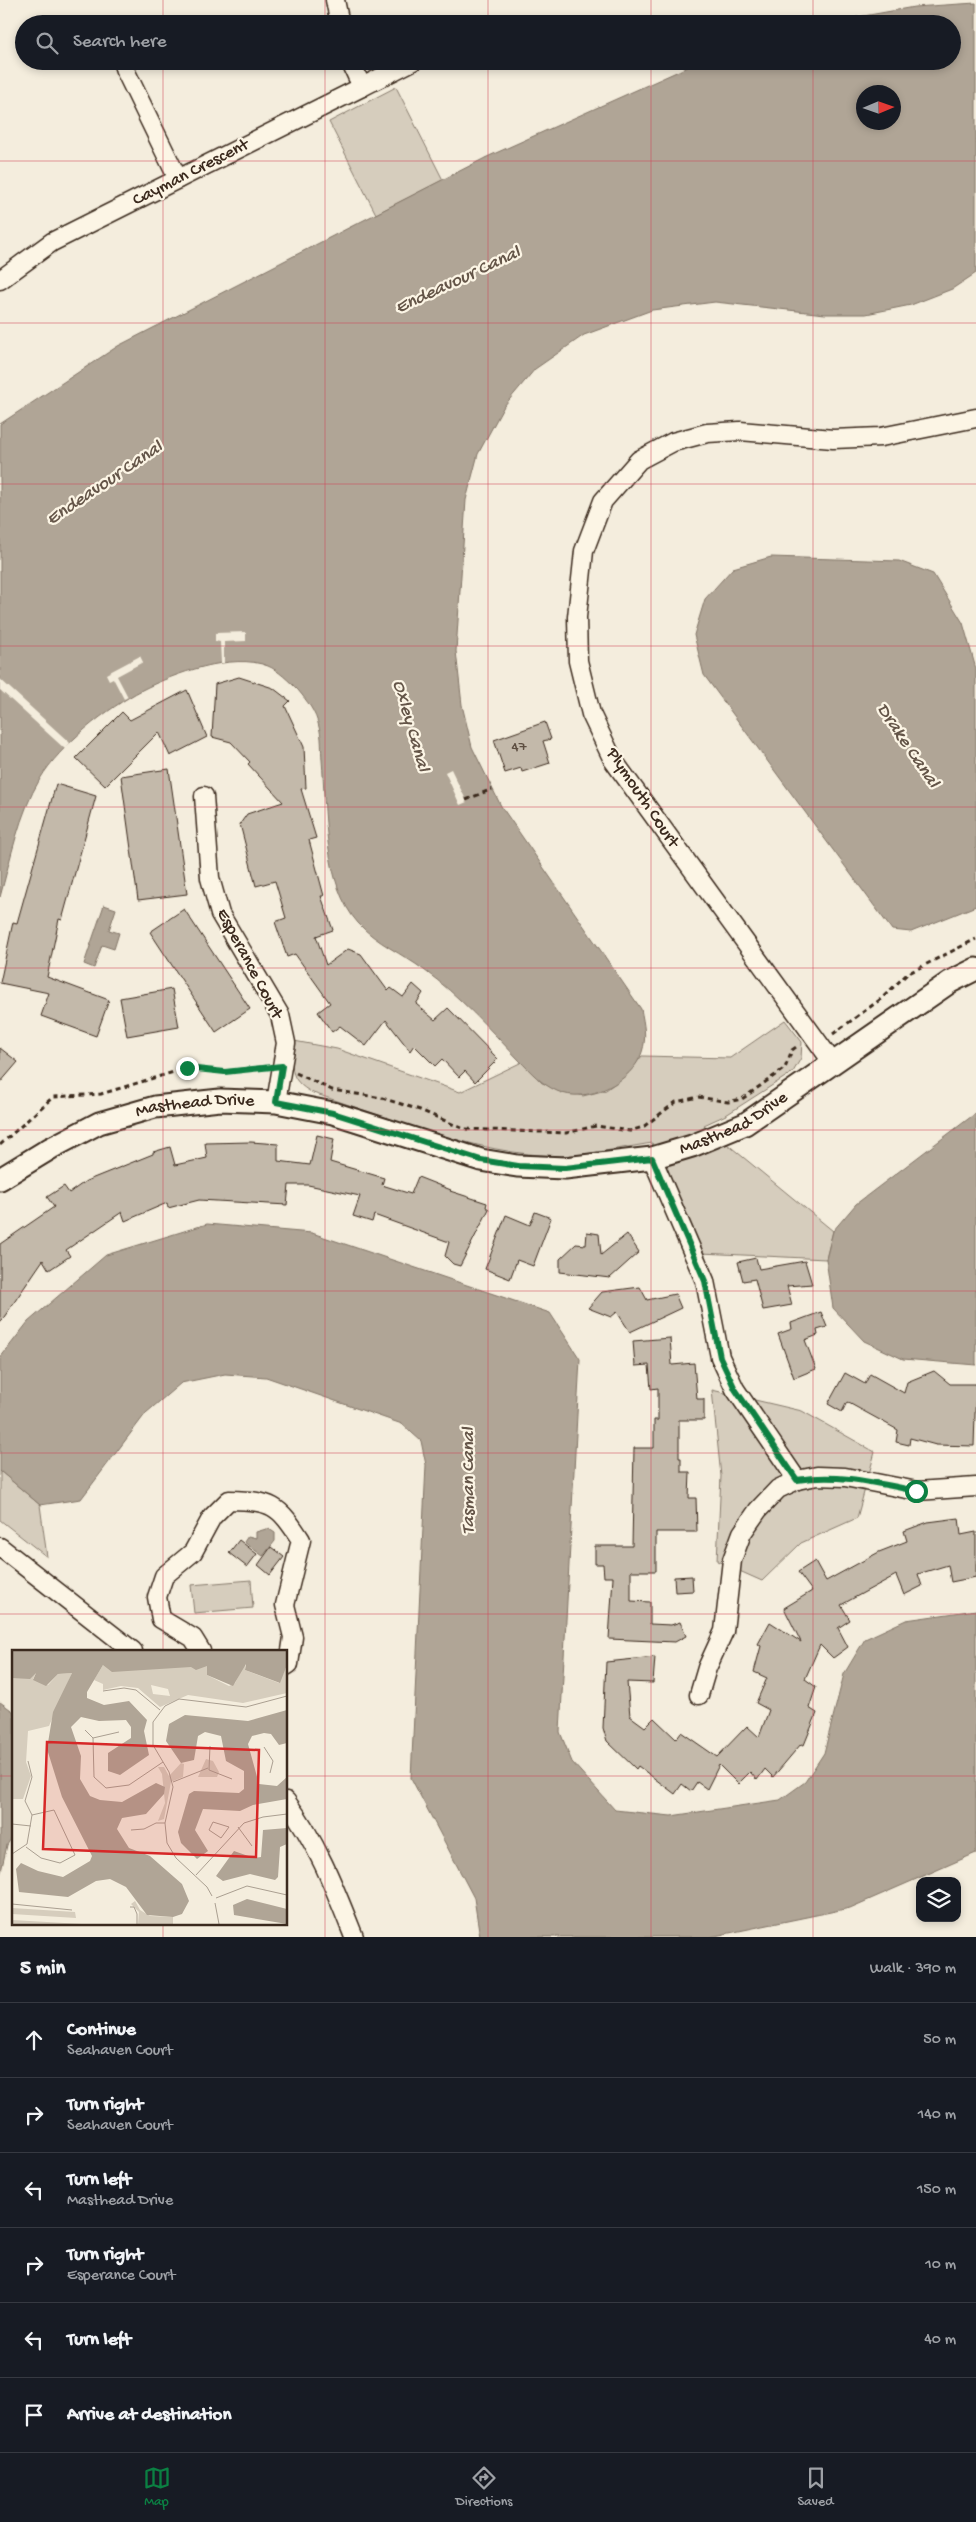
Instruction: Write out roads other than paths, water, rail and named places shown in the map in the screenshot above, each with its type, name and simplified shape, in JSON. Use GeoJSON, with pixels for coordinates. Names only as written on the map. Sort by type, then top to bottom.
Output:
{"type":"FeatureCollection","features":[{"type":"Feature","properties":{"kind":"street"},"geometry":{"type":"LineString","coordinates":[[335,0],[338,15]]}},
{"type":"Feature","properties":{"kind":"street"},"geometry":{"type":"LineString","coordinates":[[125,70],[178,179]]}},
{"type":"Feature","properties":{"kind":"street"},"geometry":{"type":"LineString","coordinates":[[354,70],[362,87]]}},
{"type":"Feature","properties":{"kind":"street","name":"Cayman Crescent"},"geometry":{"type":"LineString","coordinates":[[0,280],[52,242],[395,70]]}},
{"type":"Feature","properties":{"kind":"street","name":"Plymouth Court"},"geometry":{"type":"LineString","coordinates":[[833,1063],[613,760],[591,714],[578,660],[577,617],[584,551],[603,501],[639,460],[673,442],[707,433],[740,431],[833,439],[881,437],[976,418]]}},
{"type":"Feature","properties":{"kind":"street","name":"Esperance Court"},"geometry":{"type":"LineString","coordinates":[[204,796],[210,878],[220,914],[280,1015],[286,1043],[276,1102]]}},
{"type":"Feature","properties":{"kind":"street","name":"Masthead Drive"},"geometry":{"type":"LineString","coordinates":[[0,1179],[51,1148],[99,1123],[165,1106],[220,1100],[276,1102],[333,1113],[481,1160],[518,1166],[565,1168],[652,1158],[692,1146],[745,1124],[950,982],[976,969]]}},
{"type":"Feature","properties":{"kind":"street"},"geometry":{"type":"LineString","coordinates":[[652,1158],[705,1281],[720,1357],[735,1389],[797,1480]]}},
{"type":"Feature","properties":{"kind":"street"},"geometry":{"type":"LineString","coordinates":[[699,1695],[707,1668],[724,1631],[732,1560],[742,1533],[758,1510],[778,1489],[797,1480],[817,1476],[845,1477],[916,1491],[976,1487]]}},
{"type":"Feature","properties":{"kind":"street"},"geometry":{"type":"LineString","coordinates":[[200,1650],[193,1638],[161,1619],[157,1597],[164,1576],[193,1552],[212,1517],[230,1500],[259,1500],[284,1513],[302,1540],[285,1605],[293,1637],[288,1665]]}},
{"type":"Feature","properties":{"kind":"street"},"geometry":{"type":"LineString","coordinates":[[0,1547],[132,1650]]}},
{"type":"Feature","properties":{"kind":"street"},"geometry":{"type":"LineString","coordinates":[[288,1804],[303,1823],[326,1868],[354,1937]]}},
{"type":"Feature","properties":{"kind":"water"},"geometry":{"type":"Polygon","coordinates":[[[976,3],[976,273],[952,289],[911,305],[866,314],[825,314],[715,302],[652,310],[584,335],[535,369],[504,406],[478,454],[466,500],[456,651],[462,705],[472,747],[501,806],[641,1009],[644,1047],[637,1063],[629,1073],[607,1088],[594,1093],[569,1095],[551,1088],[532,1073],[450,991],[416,964],[373,937],[358,923],[347,907],[338,888],[332,867],[326,823],[321,739],[316,716],[298,690],[280,673],[268,666],[254,662],[221,663],[170,678],[142,690],[86,728],[60,753],[40,779],[26,807],[16,836],[0,897],[0,424],[118,346],[487,157],[681,70],[961,70],[961,15],[869,15],[914,7],[976,3]]]}},
{"type":"Feature","properties":{"kind":"water","name":"Drake Canal"},"geometry":{"type":"Polygon","coordinates":[[[771,557],[899,561],[933,574],[963,623],[976,669],[976,906],[911,932],[892,930],[704,675],[694,635],[705,599],[733,568],[771,557]]]}},
{"type":"Feature","properties":{"kind":"water"},"geometry":{"type":"Polygon","coordinates":[[[104,905],[116,909],[109,930],[119,933],[114,949],[102,945],[94,968],[84,964],[104,905]]]}},
{"type":"Feature","properties":{"kind":"water"},"geometry":{"type":"Polygon","coordinates":[[[976,1113],[976,1365],[903,1359],[864,1341],[833,1308],[826,1259],[833,1231],[856,1204],[976,1113]]]}},
{"type":"Feature","properties":{"kind":"water","name":"Tasman Canal"},"geometry":{"type":"Polygon","coordinates":[[[207,1224],[312,1233],[550,1313],[580,1359],[560,1732],[572,1762],[615,1810],[671,1816],[780,1800],[805,1782],[824,1753],[844,1674],[865,1639],[906,1620],[976,1610],[976,1853],[921,1877],[916,1877],[916,1879],[850,1908],[710,1937],[480,1937],[474,1898],[411,1778],[426,1465],[421,1441],[402,1424],[266,1377],[225,1374],[181,1383],[146,1413],[81,1499],[40,1505],[0,1471],[0,1358],[28,1322],[106,1255],[207,1224]]]}},
{"type":"Feature","properties":{"kind":"water"},"geometry":{"type":"Polygon","coordinates":[[[266,1529],[275,1533],[275,1541],[263,1556],[244,1542],[248,1536],[256,1538],[256,1532],[266,1529]]]}},
{"type":"Feature","properties":{"kind":"water"},"geometry":{"type":"Polygon","coordinates":[[[0,1702],[12,1711],[12,1837],[7,1845],[0,1876],[0,1702]]]}},
{"type":"Feature","properties":{"kind":"water label","name":"Endeavour Canal"},"geometry":{"type":"Point","coordinates":[458,281]}},
{"type":"Feature","properties":{"kind":"water label","name":"Endeavour Canal"},"geometry":{"type":"Point","coordinates":[105,484]}},
{"type":"Feature","properties":{"kind":"water label","name":"Oxley Canal"},"geometry":{"type":"Point","coordinates":[410,726]}}]}
